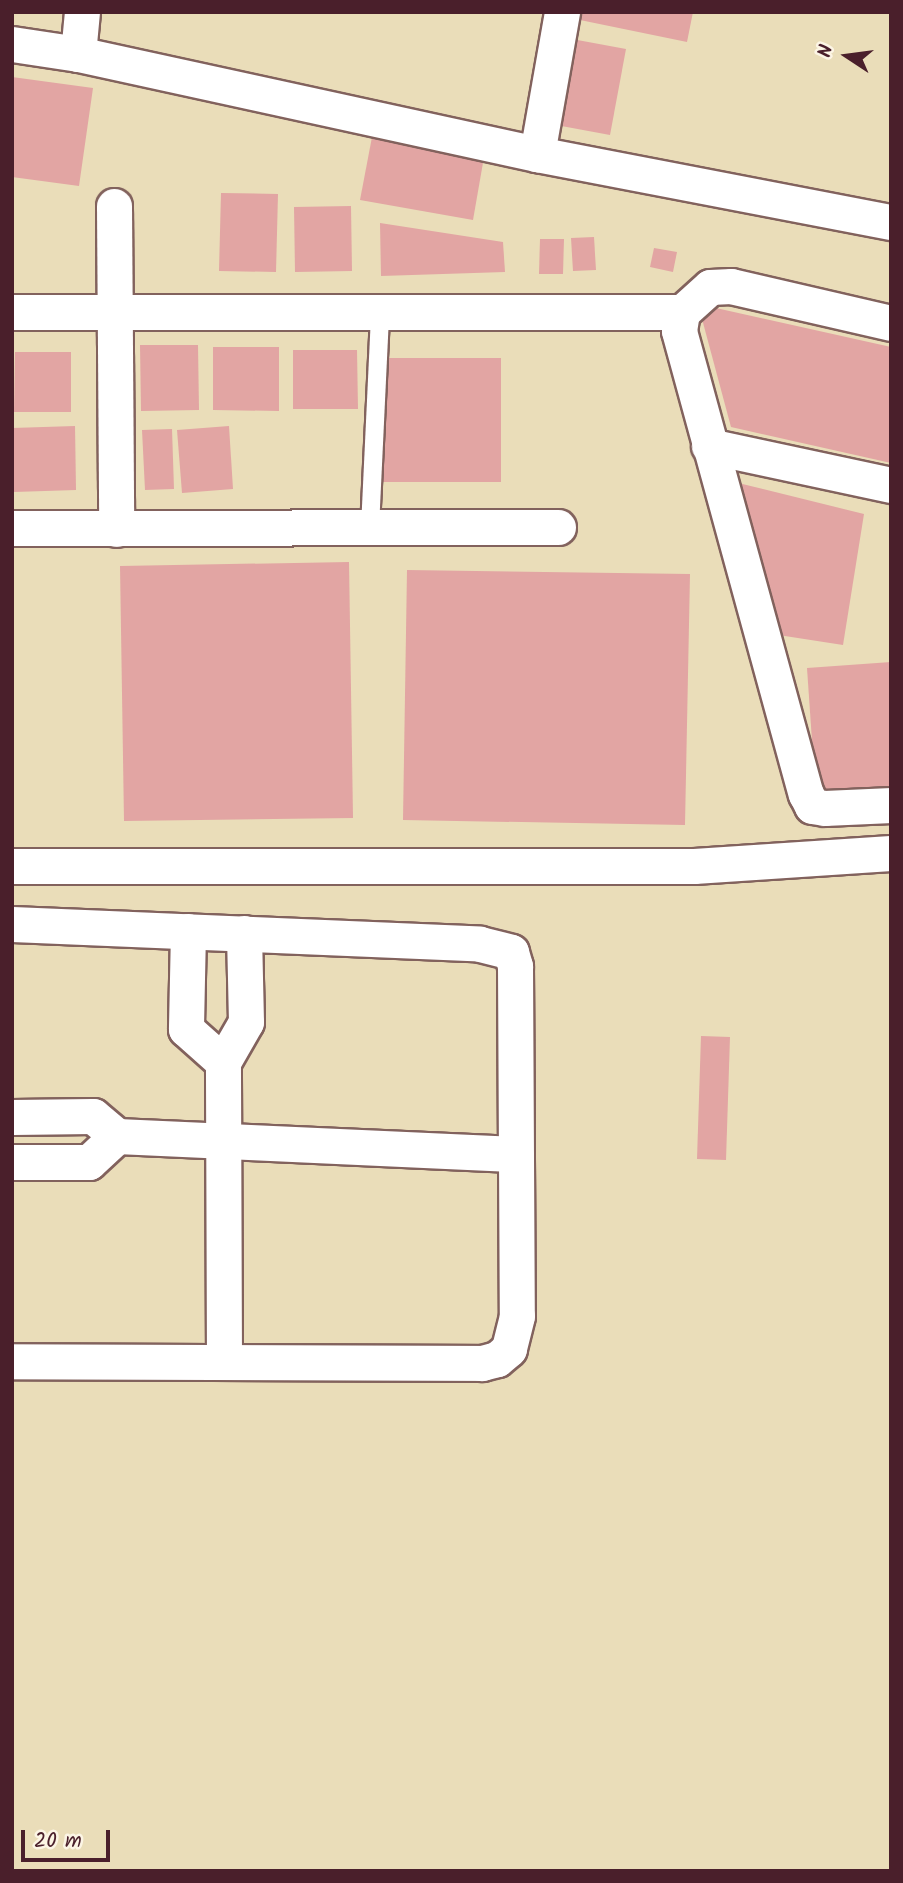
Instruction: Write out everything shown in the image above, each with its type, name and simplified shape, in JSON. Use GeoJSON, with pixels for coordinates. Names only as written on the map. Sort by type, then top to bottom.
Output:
{"type":"FeatureCollection","features":[{"type":"Feature","properties":{"kind":"street"},"geometry":{"type":"LineString","coordinates":[[78,54],[82,12]]}},
{"type":"Feature","properties":{"kind":"street"},"geometry":{"type":"LineString","coordinates":[[537,154],[562,12]]}},
{"type":"Feature","properties":{"kind":"street"},"geometry":{"type":"LineString","coordinates":[[12,44],[78,54],[537,154],[891,222]]}},
{"type":"Feature","properties":{"kind":"street"},"geometry":{"type":"LineString","coordinates":[[114,206],[116,529]]}},
{"type":"Feature","properties":{"kind":"street"},"geometry":{"type":"LineString","coordinates":[[12,312],[682,312],[710,287],[731,286],[891,323]]}},
{"type":"Feature","properties":{"kind":"street"},"geometry":{"type":"LineString","coordinates":[[682,312],[682,348],[806,794],[812,806],[825,808],[891,805]]}},
{"type":"Feature","properties":{"kind":"street"},"geometry":{"type":"LineString","coordinates":[[709,446],[891,485]]}},
{"type":"Feature","properties":{"kind":"street"},"geometry":{"type":"LineString","coordinates":[[12,528],[558,527]]}},
{"type":"Feature","properties":{"kind":"street"},"geometry":{"type":"LineString","coordinates":[[12,866],[694,866],[891,853]]}},
{"type":"Feature","properties":{"kind":"street"},"geometry":{"type":"LineString","coordinates":[[12,924],[480,944],[511,952],[515,966],[517,1316],[509,1349],[498,1359],[482,1363],[12,1361]]}},
{"type":"Feature","properties":{"kind":"street"},"geometry":{"type":"LineString","coordinates":[[188,932],[186,1029],[223,1062]]}},
{"type":"Feature","properties":{"kind":"street"},"geometry":{"type":"LineString","coordinates":[[224,1362],[223,1062],[246,1022],[244,933]]}},
{"type":"Feature","properties":{"kind":"street"},"geometry":{"type":"LineString","coordinates":[[12,1117],[93,1116],[117,1136],[516,1154]]}},
{"type":"Feature","properties":{"kind":"street"},"geometry":{"type":"LineString","coordinates":[[12,1162],[89,1162],[117,1136]]}},
{"type":"Feature","properties":{"kind":"lane"},"geometry":{"type":"LineString","coordinates":[[370,528],[380,312]]}},
{"type":"Feature","properties":{"kind":"building"},"geometry":{"type":"Polygon","coordinates":[[[581,12],[693,12],[687,42],[580,20],[581,12]]]}},
{"type":"Feature","properties":{"kind":"building"},"geometry":{"type":"Polygon","coordinates":[[[572,39],[626,49],[610,135],[556,125],[572,39]]]}},
{"type":"Feature","properties":{"kind":"building"},"geometry":{"type":"Polygon","coordinates":[[[12,77],[93,88],[79,186],[12,177],[12,77]]]}},
{"type":"Feature","properties":{"kind":"building"},"geometry":{"type":"Polygon","coordinates":[[[372,137],[484,157],[473,220],[360,200],[372,137]]]}},
{"type":"Feature","properties":{"kind":"building"},"geometry":{"type":"Polygon","coordinates":[[[221,193],[278,194],[276,272],[219,271],[221,193]]]}},
{"type":"Feature","properties":{"kind":"building"},"geometry":{"type":"Polygon","coordinates":[[[351,206],[352,271],[295,272],[294,207],[351,206]]]}},
{"type":"Feature","properties":{"kind":"building"},"geometry":{"type":"Polygon","coordinates":[[[380,223],[503,242],[505,272],[381,276],[380,223]]]}},
{"type":"Feature","properties":{"kind":"building"},"geometry":{"type":"Polygon","coordinates":[[[594,237],[596,270],[573,271],[571,238],[594,237]]]}},
{"type":"Feature","properties":{"kind":"building"},"geometry":{"type":"Polygon","coordinates":[[[540,239],[564,239],[563,274],[539,274],[540,239]]]}},
{"type":"Feature","properties":{"kind":"building"},"geometry":{"type":"Polygon","coordinates":[[[654,248],[677,252],[673,272],[650,267],[654,248]]]}},
{"type":"Feature","properties":{"kind":"building"},"geometry":{"type":"Polygon","coordinates":[[[698,304],[891,347],[891,463],[731,427],[698,304]]]}},
{"type":"Feature","properties":{"kind":"building"},"geometry":{"type":"Polygon","coordinates":[[[140,345],[198,345],[199,410],[141,411],[140,345]]]}},
{"type":"Feature","properties":{"kind":"building"},"geometry":{"type":"Polygon","coordinates":[[[213,347],[279,347],[279,411],[213,410],[213,347]]]}},
{"type":"Feature","properties":{"kind":"building"},"geometry":{"type":"Polygon","coordinates":[[[293,350],[357,350],[358,409],[293,409],[293,350]]]}},
{"type":"Feature","properties":{"kind":"building"},"geometry":{"type":"Polygon","coordinates":[[[15,352],[71,352],[71,412],[14,412],[15,352]]]}},
{"type":"Feature","properties":{"kind":"building"},"geometry":{"type":"Polygon","coordinates":[[[383,358],[501,358],[501,482],[383,482],[383,358]]]}},
{"type":"Feature","properties":{"kind":"building"},"geometry":{"type":"Polygon","coordinates":[[[75,426],[76,490],[14,492],[12,428],[75,426]]]}},
{"type":"Feature","properties":{"kind":"building"},"geometry":{"type":"Polygon","coordinates":[[[229,426],[233,489],[182,493],[177,430],[229,426]]]}},
{"type":"Feature","properties":{"kind":"building"},"geometry":{"type":"Polygon","coordinates":[[[172,429],[174,489],[145,490],[142,430],[172,429]]]}},
{"type":"Feature","properties":{"kind":"building"},"geometry":{"type":"Polygon","coordinates":[[[726,480],[864,514],[843,645],[772,634],[726,480]]]}},
{"type":"Feature","properties":{"kind":"building"},"geometry":{"type":"Polygon","coordinates":[[[349,562],[353,818],[124,821],[120,566],[349,562]]]}},
{"type":"Feature","properties":{"kind":"building"},"geometry":{"type":"Polygon","coordinates":[[[407,570],[690,574],[685,825],[403,820],[407,570]]]}},
{"type":"Feature","properties":{"kind":"building"},"geometry":{"type":"Polygon","coordinates":[[[891,662],[891,794],[816,799],[807,668],[891,662]]]}},
{"type":"Feature","properties":{"kind":"building"},"geometry":{"type":"Polygon","coordinates":[[[701,1036],[730,1037],[726,1160],[697,1159],[701,1036]]]}}]}
